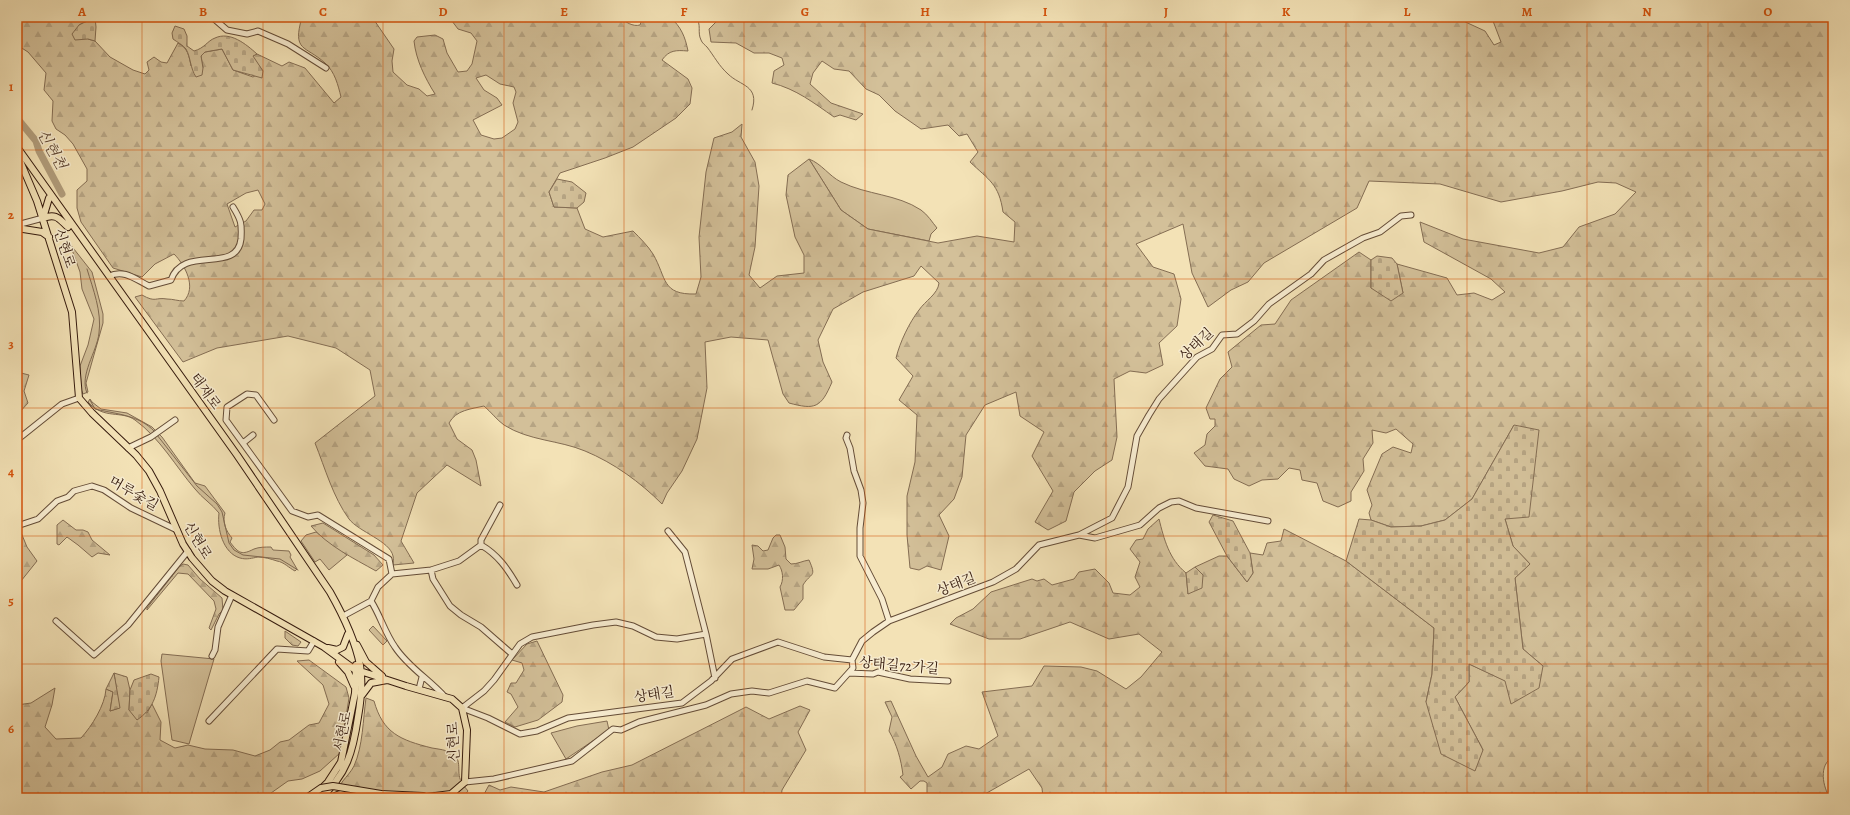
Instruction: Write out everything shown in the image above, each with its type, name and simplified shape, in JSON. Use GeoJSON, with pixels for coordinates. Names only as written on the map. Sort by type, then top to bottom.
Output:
{"type":"FeatureCollection","features":[{"type":"Feature","properties":{"kind":"main road","name":"태재로"},"geometry":{"type":"LineString","coordinates":[[17,147],[51,197],[68,228],[107,278],[236,456],[332,600],[350,632]]}},
{"type":"Feature","properties":{"kind":"main road","name":"태재로"},"geometry":{"type":"LineString","coordinates":[[17,150],[238,455],[330,592],[350,632],[356,659]]}},
{"type":"Feature","properties":{"kind":"main road","name":"신현로"},"geometry":{"type":"LineString","coordinates":[[17,154],[27,174],[43,218],[72,312],[79,398],[92,413],[128,448],[148,471],[160,491],[188,551],[212,581],[232,595],[324,647],[358,670],[452,699],[462,708],[467,730],[465,782],[451,794],[419,798]]}},
{"type":"Feature","properties":{"kind":"main road"},"geometry":{"type":"LineString","coordinates":[[43,218],[51,197]]}},
{"type":"Feature","properties":{"kind":"main road"},"geometry":{"type":"LineString","coordinates":[[43,218],[52,215],[57,217],[68,228]]}},
{"type":"Feature","properties":{"kind":"main road"},"geometry":{"type":"LineString","coordinates":[[17,226],[42,232],[49,236]]}},
{"type":"Feature","properties":{"kind":"main road"},"geometry":{"type":"LineString","coordinates":[[330,592],[345,615],[350,632],[366,662],[375,671],[389,680]]}},
{"type":"Feature","properties":{"kind":"main road"},"geometry":{"type":"LineString","coordinates":[[324,647],[337,650],[343,647],[350,632]]}},
{"type":"Feature","properties":{"kind":"main road"},"geometry":{"type":"LineString","coordinates":[[324,647],[348,672],[359,694],[371,683],[389,680]]}},
{"type":"Feature","properties":{"kind":"main road","name":"서현로"},"geometry":{"type":"LineString","coordinates":[[320,798],[336,781],[350,757],[353,747],[359,694],[356,659]]}},
{"type":"Feature","properties":{"kind":"main road","name":"서현로"},"geometry":{"type":"LineString","coordinates":[[309,798],[328,782],[341,762],[359,694]]}},
{"type":"Feature","properties":{"kind":"main road","name":"신현로"},"geometry":{"type":"LineString","coordinates":[[309,798],[321,788],[333,786],[381,796]]}},
{"type":"Feature","properties":{"kind":"main road","name":"신현로"},"geometry":{"type":"LineString","coordinates":[[332,798],[341,794],[430,797]]}},
{"type":"Feature","properties":{"kind":"street"},"geometry":{"type":"LineString","coordinates":[[212,17],[227,30],[247,34],[258,31],[288,44],[326,68]]}},
{"type":"Feature","properties":{"kind":"street"},"geometry":{"type":"LineString","coordinates":[[109,276],[116,273],[121,273],[149,286],[172,280],[174,273],[194,260],[214,259],[234,254],[240,246],[242,221],[233,207]]}},
{"type":"Feature","properties":{"kind":"street","name":"상태길"},"geometry":{"type":"LineString","coordinates":[[462,708],[488,718],[520,734],[537,731],[568,718],[682,703],[715,678],[732,659],[778,642],[824,657],[852,660],[862,641],[872,632],[889,622],[993,582],[1016,569],[1039,545],[1079,535],[1112,518],[1128,487],[1138,436],[1159,399],[1197,357],[1212,349],[1222,335],[1238,334],[1254,321],[1269,304],[1312,274],[1324,260],[1363,238],[1380,232],[1401,216],[1411,215]]}},
{"type":"Feature","properties":{"kind":"street"},"geometry":{"type":"LineString","coordinates":[[17,226],[43,218]]}},
{"type":"Feature","properties":{"kind":"street"},"geometry":{"type":"LineString","coordinates":[[274,420],[256,395],[247,394],[227,407],[226,420],[292,511],[308,517],[318,515],[389,559],[392,574]]}},
{"type":"Feature","properties":{"kind":"street"},"geometry":{"type":"LineString","coordinates":[[17,440],[62,404],[79,398]]}},
{"type":"Feature","properties":{"kind":"street"},"geometry":{"type":"LineString","coordinates":[[128,448],[151,437],[175,420]]}},
{"type":"Feature","properties":{"kind":"street"},"geometry":{"type":"LineString","coordinates":[[243,443],[253,435]]}},
{"type":"Feature","properties":{"kind":"street"},"geometry":{"type":"LineString","coordinates":[[847,435],[846,438],[861,490],[863,503],[860,528],[860,556],[880,594],[889,622]]}},
{"type":"Feature","properties":{"kind":"street","name":"머루숯길"},"geometry":{"type":"LineString","coordinates":[[17,526],[38,519],[57,501],[68,497],[74,491],[92,486],[104,490],[131,508],[177,530]]}},
{"type":"Feature","properties":{"kind":"street","name":"상태길"},"geometry":{"type":"LineString","coordinates":[[1079,535],[1095,538],[1140,525],[1159,508],[1171,502],[1179,501],[1196,508],[1268,521]]}},
{"type":"Feature","properties":{"kind":"street"},"geometry":{"type":"LineString","coordinates":[[345,615],[371,601],[378,587],[392,574],[431,570],[459,561],[481,545],[482,540],[500,505]]}},
{"type":"Feature","properties":{"kind":"street"},"geometry":{"type":"LineString","coordinates":[[668,531],[685,552],[706,634],[715,678]]}},
{"type":"Feature","properties":{"kind":"street"},"geometry":{"type":"LineString","coordinates":[[481,545],[491,551],[508,568],[517,585]]}},
{"type":"Feature","properties":{"kind":"street"},"geometry":{"type":"LineString","coordinates":[[56,622],[94,655],[128,625],[188,551]]}},
{"type":"Feature","properties":{"kind":"street"},"geometry":{"type":"LineString","coordinates":[[431,570],[434,579],[450,606],[461,615],[481,627],[512,654]]}},
{"type":"Feature","properties":{"kind":"street"},"geometry":{"type":"LineString","coordinates":[[212,656],[215,650],[218,627],[232,595]]}},
{"type":"Feature","properties":{"kind":"street"},"geometry":{"type":"LineString","coordinates":[[371,601],[394,647],[422,677],[432,684],[445,697]]}},
{"type":"Feature","properties":{"kind":"street"},"geometry":{"type":"LineString","coordinates":[[462,708],[484,691],[520,644],[532,638],[593,625],[616,622],[633,626],[656,637],[677,640],[706,634]]}},
{"type":"Feature","properties":{"kind":"street"},"geometry":{"type":"LineString","coordinates":[[210,721],[277,649],[308,651],[314,641]]}},
{"type":"Feature","properties":{"kind":"street"},"geometry":{"type":"LineString","coordinates":[[465,782],[494,779],[572,761],[613,729],[620,730],[639,722],[689,708],[706,705],[731,694],[752,691],[769,693],[807,681],[835,688],[853,668],[852,660]]}},
{"type":"Feature","properties":{"kind":"street","name":"상태길72가길"},"geometry":{"type":"LineString","coordinates":[[849,673],[873,674],[878,672],[910,679],[948,681]]}},
{"type":"Feature","properties":{"kind":"street"},"geometry":{"type":"LineString","coordinates":[[419,690],[422,677]]}},
{"type":"Feature","properties":{"kind":"street"},"geometry":{"type":"LineString","coordinates":[[687,699],[689,708]]}},
{"type":"Feature","properties":{"kind":"green space"},"geometry":{"type":"Polygon","coordinates":[[[17,17],[37,17],[42,19],[50,17],[94,17],[79,25],[88,39],[95,41],[110,57],[133,70],[145,74],[149,70],[147,62],[154,57],[161,62],[167,63],[178,43],[186,50],[191,66],[203,68],[201,56],[205,52],[222,49],[233,70],[253,77],[263,71],[252,56],[257,54],[282,66],[289,62],[305,68],[334,103],[341,97],[334,75],[325,63],[306,50],[300,42],[299,28],[302,17],[347,17],[352,22],[359,17],[372,17],[394,49],[392,61],[393,72],[407,85],[419,89],[427,96],[435,94],[422,69],[414,41],[417,37],[435,35],[443,39],[447,53],[458,72],[467,71],[472,64],[477,41],[471,33],[458,29],[452,21],[460,17],[620,17],[629,24],[640,25],[643,17],[670,17],[682,32],[688,51],[670,52],[662,60],[688,79],[692,88],[690,104],[676,118],[633,147],[560,173],[549,192],[554,207],[577,208],[585,229],[603,237],[633,231],[653,254],[671,288],[676,292],[696,294],[701,277],[699,237],[706,172],[714,138],[732,132],[742,124],[741,137],[755,162],[759,186],[755,247],[749,275],[760,288],[777,276],[804,273],[804,255],[795,237],[786,195],[788,175],[809,159],[841,210],[868,229],[938,243],[977,236],[1014,242],[1015,222],[1003,212],[999,195],[992,183],[970,162],[978,152],[967,134],[959,136],[948,125],[921,129],[895,111],[879,95],[866,89],[849,71],[834,69],[822,61],[813,73],[810,84],[831,103],[863,114],[856,120],[840,115],[834,117],[797,93],[772,83],[774,71],[784,65],[782,58],[769,53],[754,53],[736,43],[711,42],[709,29],[717,21],[713,17],[1460,17],[1459,19],[1485,31],[1494,45],[1501,42],[1493,21],[1489,17],[1833,17],[1833,757],[1825,765],[1823,776],[1825,788],[1830,798],[1043,798],[1042,788],[1029,769],[978,798],[927,798],[927,783],[920,781],[911,789],[900,777],[903,775],[900,758],[889,731],[892,717],[885,702],[891,701],[916,756],[928,777],[942,767],[948,754],[966,746],[979,749],[998,736],[982,692],[1032,686],[1044,666],[1081,667],[1097,671],[1126,689],[1141,677],[1162,652],[1139,634],[1109,639],[1070,622],[1020,639],[989,639],[950,624],[956,618],[973,609],[991,592],[1032,579],[1037,581],[1044,579],[1052,585],[1074,579],[1079,572],[1095,569],[1109,583],[1113,593],[1130,595],[1140,587],[1135,577],[1140,562],[1130,549],[1136,540],[1143,539],[1148,529],[1159,519],[1165,541],[1171,555],[1186,573],[1188,594],[1203,575],[1195,567],[1219,556],[1227,556],[1247,582],[1253,573],[1250,553],[1263,555],[1267,543],[1281,541],[1284,529],[1346,561],[1434,628],[1432,674],[1426,702],[1483,750],[1455,697],[1469,682],[1469,664],[1506,681],[1543,666],[1523,649],[1515,578],[1530,564],[1513,546],[1505,519],[1514,425],[1472,499],[1445,520],[1421,526],[1391,527],[1371,520],[1369,513],[1372,505],[1367,490],[1382,454],[1393,447],[1411,453],[1413,444],[1396,429],[1386,433],[1372,430],[1373,443],[1363,459],[1364,471],[1351,492],[1351,501],[1338,507],[1323,501],[1317,483],[1302,480],[1300,470],[1289,468],[1278,479],[1262,480],[1249,486],[1234,479],[1228,469],[1205,466],[1194,453],[1205,445],[1207,434],[1215,426],[1215,419],[1210,419],[1206,408],[1220,379],[1232,367],[1228,352],[1261,325],[1275,324],[1291,300],[1359,252],[1371,260],[1371,288],[1403,293],[1397,264],[1447,278],[1457,295],[1474,293],[1492,300],[1505,292],[1491,279],[1424,242],[1420,222],[1463,239],[1539,253],[1563,247],[1579,227],[1615,214],[1636,192],[1616,183],[1598,182],[1562,191],[1501,202],[1440,184],[1369,181],[1357,208],[1264,263],[1248,282],[1231,290],[1208,307],[1192,273],[1183,224],[1136,244],[1153,267],[1174,274],[1181,299],[1177,326],[1159,343],[1163,365],[1146,373],[1130,371],[1114,379],[1117,437],[1112,460],[1095,471],[1074,492],[1066,521],[1048,530],[1035,522],[1053,491],[1032,456],[1044,432],[1020,416],[1016,392],[985,405],[966,435],[962,477],[954,499],[939,515],[949,536],[941,570],[927,566],[919,570],[910,568],[907,535],[907,496],[915,462],[917,415],[899,400],[913,376],[896,358],[902,339],[908,327],[938,287],[939,283],[921,266],[914,276],[863,292],[833,309],[818,340],[823,362],[832,382],[824,397],[816,405],[805,406],[789,403],[783,394],[768,340],[731,337],[705,342],[707,388],[697,439],[682,471],[667,493],[662,504],[645,488],[606,461],[575,447],[534,437],[514,430],[501,423],[484,406],[469,409],[456,415],[449,423],[457,439],[472,450],[476,460],[481,486],[447,465],[417,493],[401,541],[414,563],[393,565],[393,556],[391,551],[380,541],[354,524],[343,510],[334,492],[315,443],[375,396],[370,370],[336,348],[288,336],[217,348],[183,362],[135,297],[142,295],[153,299],[184,301],[188,295],[189,283],[188,276],[182,264],[174,254],[155,264],[142,277],[113,268],[81,222],[77,208],[77,190],[87,181],[87,169],[73,144],[65,135],[56,129],[52,121],[53,101],[44,90],[46,73],[28,52],[17,45],[17,17]],[[486,75],[476,78],[484,90],[497,98],[502,105],[473,120],[481,135],[494,139],[502,138],[515,129],[518,122],[513,103],[516,92],[514,87],[500,84],[486,75]],[[258,190],[246,193],[227,204],[235,227],[246,221],[254,210],[262,210],[265,204],[258,190]]]}},
{"type":"Feature","properties":{"kind":"green space"},"geometry":{"type":"Polygon","coordinates":[[[95,17],[95,41],[88,39],[75,40],[72,34],[79,25],[95,17]]]}},
{"type":"Feature","properties":{"kind":"green space"},"geometry":{"type":"Polygon","coordinates":[[[175,26],[184,29],[187,36],[187,46],[194,51],[201,48],[212,39],[221,36],[232,37],[238,40],[257,54],[253,56],[263,71],[262,78],[233,70],[222,49],[205,52],[201,56],[203,68],[202,75],[196,77],[186,49],[173,39],[172,33],[175,26]]]}},
{"type":"Feature","properties":{"kind":"green space"},"geometry":{"type":"Polygon","coordinates":[[[809,159],[814,161],[841,182],[861,190],[912,205],[928,216],[937,228],[931,234],[929,241],[868,229],[841,210],[809,159]]]}},
{"type":"Feature","properties":{"kind":"green space"},"geometry":{"type":"Polygon","coordinates":[[[557,179],[572,182],[586,193],[584,202],[577,208],[554,207],[549,192],[557,179]]]}},
{"type":"Feature","properties":{"kind":"green space"},"geometry":{"type":"Polygon","coordinates":[[[70,244],[92,272],[103,314],[103,323],[86,383],[88,392],[83,394],[81,389],[80,366],[88,345],[94,319],[82,289],[80,272],[70,244]]]}},
{"type":"Feature","properties":{"kind":"green space"},"geometry":{"type":"Polygon","coordinates":[[[1377,256],[1392,258],[1397,264],[1403,293],[1391,301],[1371,288],[1371,260],[1377,256]]]}},
{"type":"Feature","properties":{"kind":"green space"},"geometry":{"type":"Polygon","coordinates":[[[21,373],[29,375],[24,391],[28,403],[17,415],[17,374],[21,373]]]}},
{"type":"Feature","properties":{"kind":"green space"},"geometry":{"type":"Polygon","coordinates":[[[90,399],[101,409],[127,413],[152,427],[162,437],[195,483],[205,486],[225,513],[225,526],[232,538],[230,542],[238,551],[244,553],[258,548],[271,547],[273,550],[289,551],[291,555],[290,557],[297,569],[295,571],[282,563],[268,558],[240,558],[229,551],[222,540],[220,533],[219,513],[198,492],[152,435],[130,417],[106,413],[94,408],[88,402],[90,399]]]}},
{"type":"Feature","properties":{"kind":"green space"},"geometry":{"type":"Polygon","coordinates":[[[1514,425],[1539,430],[1529,517],[1505,519],[1513,546],[1530,564],[1515,578],[1523,649],[1543,666],[1539,688],[1511,704],[1505,681],[1469,664],[1469,682],[1455,697],[1483,750],[1475,771],[1441,754],[1426,702],[1432,674],[1434,628],[1346,561],[1359,519],[1371,520],[1391,527],[1421,526],[1445,520],[1472,499],[1514,425]]]}},
{"type":"Feature","properties":{"kind":"green space"},"geometry":{"type":"Polygon","coordinates":[[[1213,515],[1233,521],[1250,553],[1253,573],[1247,582],[1227,556],[1209,522],[1213,515]]]}},
{"type":"Feature","properties":{"kind":"green space"},"geometry":{"type":"Polygon","coordinates":[[[63,520],[76,530],[88,532],[92,540],[110,555],[98,553],[92,557],[67,537],[59,545],[57,544],[57,525],[63,520]]]}},
{"type":"Feature","properties":{"kind":"green space"},"geometry":{"type":"Polygon","coordinates":[[[323,523],[374,555],[383,565],[376,571],[333,546],[311,526],[323,523]]]}},
{"type":"Feature","properties":{"kind":"green space"},"geometry":{"type":"Polygon","coordinates":[[[20,530],[27,547],[37,561],[17,586],[17,531],[20,530]]]}},
{"type":"Feature","properties":{"kind":"green space"},"geometry":{"type":"Polygon","coordinates":[[[316,532],[347,555],[329,570],[320,559],[315,562],[301,541],[306,535],[316,532]]]}},
{"type":"Feature","properties":{"kind":"green space"},"geometry":{"type":"Polygon","coordinates":[[[776,535],[780,535],[785,547],[786,559],[791,564],[809,560],[813,570],[812,574],[803,585],[803,599],[794,610],[785,610],[780,587],[782,573],[779,565],[768,569],[752,569],[754,559],[752,545],[758,546],[763,551],[768,550],[773,538],[776,535]]]}},
{"type":"Feature","properties":{"kind":"green space"},"geometry":{"type":"Polygon","coordinates":[[[183,564],[188,565],[200,579],[222,598],[223,610],[219,614],[211,630],[209,628],[216,609],[214,601],[188,574],[178,573],[147,610],[179,567],[183,564]]]}},
{"type":"Feature","properties":{"kind":"green space"},"geometry":{"type":"Polygon","coordinates":[[[1195,567],[1203,575],[1202,588],[1188,594],[1186,573],[1195,567]]]}},
{"type":"Feature","properties":{"kind":"green space"},"geometry":{"type":"Polygon","coordinates":[[[373,626],[387,641],[383,645],[369,630],[373,626]]]}},
{"type":"Feature","properties":{"kind":"green space"},"geometry":{"type":"Polygon","coordinates":[[[285,631],[301,642],[298,646],[292,645],[285,638],[285,631]]]}},
{"type":"Feature","properties":{"kind":"green space"},"geometry":{"type":"Polygon","coordinates":[[[537,641],[563,695],[562,702],[538,720],[515,727],[505,722],[518,707],[511,694],[507,692],[511,683],[516,683],[524,670],[522,663],[512,660],[527,644],[537,641]]]}},
{"type":"Feature","properties":{"kind":"green space"},"geometry":{"type":"Polygon","coordinates":[[[162,654],[214,659],[189,744],[172,740],[161,661],[162,654]]]}},
{"type":"Feature","properties":{"kind":"green space"},"geometry":{"type":"Polygon","coordinates":[[[309,660],[346,687],[349,698],[340,753],[320,771],[302,779],[288,781],[264,798],[216,798],[209,795],[207,798],[17,798],[17,705],[31,703],[55,688],[52,705],[45,727],[56,739],[81,738],[97,715],[103,702],[106,689],[113,692],[110,711],[119,708],[114,673],[127,677],[130,690],[129,710],[147,713],[152,704],[161,722],[160,740],[175,748],[188,745],[205,749],[233,750],[255,756],[270,750],[280,742],[289,740],[309,725],[319,723],[329,704],[323,685],[297,661],[309,660]]]}},
{"type":"Feature","properties":{"kind":"green space"},"geometry":{"type":"Polygon","coordinates":[[[114,673],[120,708],[110,711],[113,692],[106,689],[114,673]]]}},
{"type":"Feature","properties":{"kind":"green space"},"geometry":{"type":"Polygon","coordinates":[[[151,674],[159,677],[157,690],[150,707],[137,720],[129,710],[130,690],[134,680],[151,674]]]}},
{"type":"Feature","properties":{"kind":"green space"},"geometry":{"type":"Polygon","coordinates":[[[366,698],[374,701],[382,721],[394,734],[411,742],[448,751],[455,756],[458,763],[462,784],[468,791],[463,797],[338,798],[339,788],[352,770],[357,758],[361,741],[366,698]]]}},
{"type":"Feature","properties":{"kind":"green space"},"geometry":{"type":"Polygon","coordinates":[[[800,706],[810,710],[798,732],[806,750],[782,790],[781,798],[482,798],[489,785],[500,790],[511,787],[544,792],[602,772],[632,765],[746,707],[769,719],[800,706]]]}},
{"type":"Feature","properties":{"kind":"green space"},"geometry":{"type":"Polygon","coordinates":[[[607,721],[609,730],[566,759],[551,733],[577,726],[607,721]]]}},
{"type":"Feature","properties":{"kind":"waterway"},"geometry":{"type":"LineString","coordinates":[[696,17],[699,23],[699,34],[702,42],[725,71],[748,87],[751,91],[754,102],[752,110]]}},
{"type":"Feature","properties":{"kind":"waterway","name":"신현천"},"geometry":{"type":"LineString","coordinates":[[17,118],[36,141],[39,151],[62,194]]}},
{"type":"Feature","properties":{"kind":"waterway"},"geometry":{"type":"LineString","coordinates":[[87,269],[96,301],[100,325],[98,340],[85,379],[87,393]]}},
{"type":"Feature","properties":{"kind":"waterway"},"geometry":{"type":"LineString","coordinates":[[90,400],[95,409],[134,418],[154,431]]}},
{"type":"Feature","properties":{"kind":"waterway"},"geometry":{"type":"LineString","coordinates":[[157,435],[197,486],[217,504],[222,512],[229,543],[234,550],[243,555],[280,559],[298,570]]}}]}
